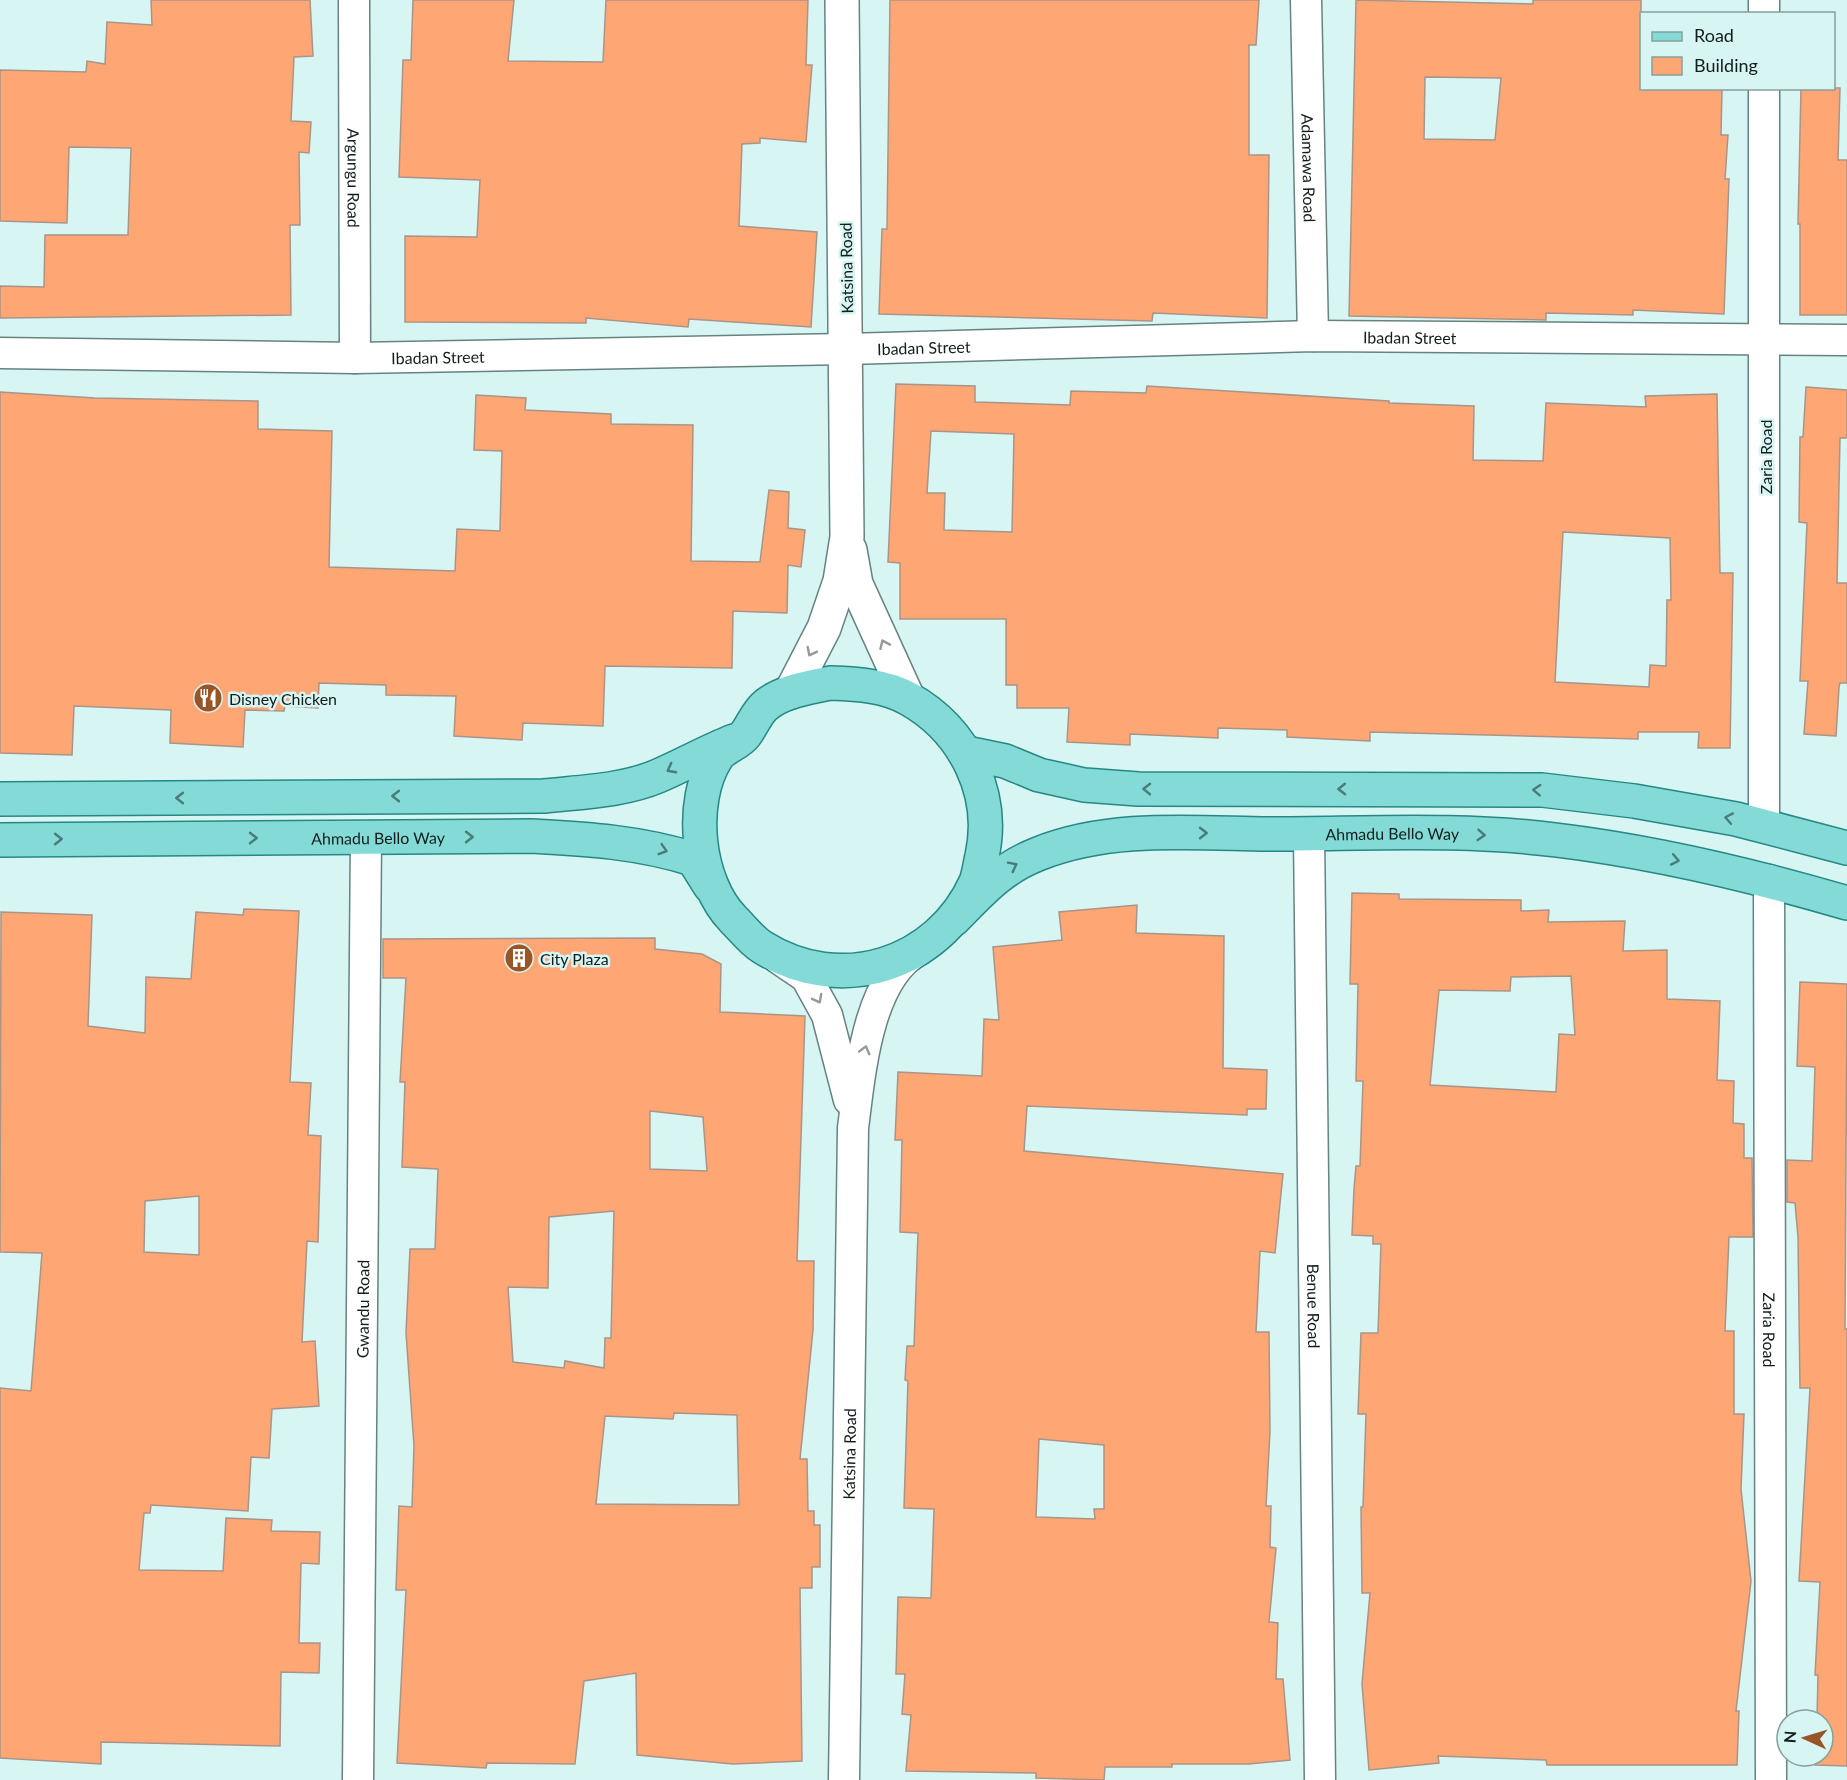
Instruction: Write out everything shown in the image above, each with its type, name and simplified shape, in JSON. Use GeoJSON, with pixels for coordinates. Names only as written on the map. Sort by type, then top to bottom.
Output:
{"type":"FeatureCollection","features":[{"type":"Feature","properties":{"kind":"main road"},"geometry":{"type":"LineString","coordinates":[[830,683],[870,685],[908,698],[941,721],[966,753],[983,794],[986,838],[976,881],[954,919],[920,950],[881,967],[840,972],[798,965],[761,947],[724,910],[707,874],[699,834],[703,794],[717,756],[744,737],[765,706],[791,692],[830,683]]}},
{"type":"Feature","properties":{"kind":"main road"},"geometry":{"type":"LineString","coordinates":[[0,799],[544,796],[604,789],[656,777],[696,756],[744,737]]}},
{"type":"Feature","properties":{"kind":"main road"},"geometry":{"type":"LineString","coordinates":[[966,753],[1005,762],[1039,775],[1084,785],[1161,789],[1542,790],[1634,801],[1764,826],[1847,848]]}},
{"type":"Feature","properties":{"kind":"main road","name":"Ahmadu Bello Way"},"geometry":{"type":"LineString","coordinates":[[954,919],[1000,873],[1038,854],[1089,839],[1143,833],[1449,832],[1556,840],[1654,856],[1769,880],[1847,903]]}},
{"type":"Feature","properties":{"kind":"main road","name":"Ahmadu Bello Way"},"geometry":{"type":"LineString","coordinates":[[0,840],[531,836],[597,839],[652,847],[693,859],[724,910]]}},
{"type":"Feature","properties":{"kind":"street","name":"Argungu Road"},"geometry":{"type":"LineString","coordinates":[[354,0],[355,358]]}},
{"type":"Feature","properties":{"kind":"street","name":"Katsina Road"},"geometry":{"type":"LineString","coordinates":[[791,692],[824,628],[840,582],[847,537],[842,0]]}},
{"type":"Feature","properties":{"kind":"street","name":"Adamawa Road"},"geometry":{"type":"LineString","coordinates":[[1306,0],[1313,336]]}},
{"type":"Feature","properties":{"kind":"street","name":"Zaria Road"},"geometry":{"type":"LineString","coordinates":[[1764,90],[1764,826]]}},
{"type":"Feature","properties":{"kind":"street","name":"Ibadan Street"},"geometry":{"type":"LineString","coordinates":[[0,353],[355,358],[847,349],[1313,336],[1847,340]]}},
{"type":"Feature","properties":{"kind":"street","name":"Katsina Road"},"geometry":{"type":"LineString","coordinates":[[847,537],[856,584],[908,698]]}},
{"type":"Feature","properties":{"kind":"street","name":"Benue Road"},"geometry":{"type":"LineString","coordinates":[[1309,834],[1320,1780]]}},
{"type":"Feature","properties":{"kind":"street","name":"Gwandu Road"},"geometry":{"type":"LineString","coordinates":[[358,1780],[366,837]]}},
{"type":"Feature","properties":{"kind":"street","name":"Zaria Road"},"geometry":{"type":"LineString","coordinates":[[1769,880],[1771,1780]]}},
{"type":"Feature","properties":{"kind":"street","name":"Katsina Road"},"geometry":{"type":"LineString","coordinates":[[761,947],[806,977],[827,1015],[848,1088],[853,1128]]}},
{"type":"Feature","properties":{"kind":"street","name":"Katsina Road"},"geometry":{"type":"LineString","coordinates":[[844,1780],[853,1128],[862,1057],[879,1001],[904,958],[920,950]]}},
{"type":"Feature","properties":{"kind":"building"},"geometry":{"type":"Polygon","coordinates":[[[151,0],[310,0],[313,56],[294,57],[291,121],[311,122],[309,153],[299,152],[300,225],[290,225],[291,315],[0,318],[0,286],[44,287],[45,235],[128,235],[131,148],[69,147],[67,223],[0,221],[0,70],[86,72],[87,61],[105,64],[107,22],[152,25],[151,0]]]}},
{"type":"Feature","properties":{"kind":"building"},"geometry":{"type":"Polygon","coordinates":[[[413,0],[514,0],[508,61],[603,62],[606,0],[808,0],[806,65],[812,65],[806,142],[760,138],[760,143],[742,144],[739,226],[817,232],[811,327],[689,319],[688,327],[586,318],[586,323],[405,322],[405,236],[477,237],[480,180],[399,177],[403,60],[411,60],[413,0]]]}},
{"type":"Feature","properties":{"kind":"building"},"geometry":{"type":"Polygon","coordinates":[[[890,0],[1259,0],[1256,45],[1249,45],[1249,155],[1269,155],[1267,318],[1153,313],[1152,321],[879,314],[882,229],[887,229],[890,0]]]}},
{"type":"Feature","properties":{"kind":"building"},"geometry":{"type":"Polygon","coordinates":[[[1356,0],[1533,4],[1533,0],[1641,0],[1640,90],[1722,90],[1721,135],[1728,135],[1725,179],[1729,179],[1724,314],[1633,310],[1633,315],[1546,313],[1546,320],[1349,316],[1356,0]],[[1425,77],[1424,139],[1495,140],[1501,78],[1425,77]]]}},
{"type":"Feature","properties":{"kind":"building"},"geometry":{"type":"Polygon","coordinates":[[[1840,88],[1838,160],[1847,160],[1847,315],[1800,315],[1800,224],[1798,224],[1801,90],[1840,88]]]}},
{"type":"Feature","properties":{"kind":"building"},"geometry":{"type":"Polygon","coordinates":[[[896,384],[975,386],[975,402],[1070,405],[1071,391],[1146,393],[1147,386],[1389,401],[1389,403],[1474,406],[1473,460],[1543,461],[1546,403],[1646,407],[1645,396],[1717,394],[1720,573],[1733,573],[1730,748],[1698,748],[1699,732],[1638,732],[1638,739],[1370,732],[1370,741],[1287,737],[1287,730],[1218,728],[1218,738],[1130,734],[1130,745],[1067,742],[1069,708],[1017,708],[1017,685],[1006,685],[1006,619],[900,619],[900,563],[888,562],[896,384]],[[931,431],[927,493],[945,493],[944,530],[1012,532],[1014,434],[931,431]],[[1563,532],[1555,682],[1649,687],[1650,665],[1666,666],[1667,600],[1671,600],[1670,538],[1563,532]]]}},
{"type":"Feature","properties":{"kind":"building"},"geometry":{"type":"Polygon","coordinates":[[[1806,387],[1847,390],[1847,438],[1840,438],[1837,583],[1847,583],[1847,683],[1840,683],[1839,687],[1836,736],[1804,734],[1808,681],[1800,681],[1807,523],[1799,522],[1800,437],[1803,437],[1806,387]]]}},
{"type":"Feature","properties":{"kind":"building"},"geometry":{"type":"Polygon","coordinates":[[[0,392],[95,398],[258,401],[258,429],[332,431],[329,567],[455,571],[457,529],[500,531],[502,451],[474,450],[476,395],[526,398],[525,410],[611,414],[611,424],[693,425],[691,561],[760,562],[769,490],[789,492],[788,528],[805,530],[801,567],[788,565],[787,613],[733,611],[732,668],[605,666],[603,726],[523,723],[522,740],[454,736],[456,696],[386,695],[386,685],[319,683],[318,708],[285,706],[284,711],[245,710],[243,747],[170,743],[171,710],[74,706],[72,755],[0,753],[0,392]]]}},
{"type":"Feature","properties":{"kind":"building"},"geometry":{"type":"Polygon","coordinates":[[[1352,893],[1399,894],[1399,899],[1521,900],[1521,911],[1549,910],[1548,922],[1625,921],[1623,951],[1667,950],[1667,999],[1720,1001],[1717,1080],[1734,1081],[1733,1123],[1744,1124],[1744,1158],[1752,1158],[1753,1237],[1729,1237],[1725,1331],[1734,1331],[1734,1414],[1744,1414],[1741,1489],[1751,1581],[1736,1711],[1739,1711],[1737,1765],[1547,1765],[1546,1760],[1438,1756],[1439,1763],[1369,1770],[1362,1684],[1370,1593],[1362,1593],[1361,1507],[1363,1507],[1366,1414],[1358,1414],[1361,1333],[1378,1333],[1381,1244],[1373,1244],[1373,1236],[1352,1235],[1356,1166],[1360,1166],[1363,1081],[1356,1081],[1358,984],[1350,984],[1352,893]],[[1571,976],[1511,977],[1510,991],[1439,990],[1430,1085],[1556,1092],[1559,1034],[1575,1035],[1571,976]]]}},
{"type":"Feature","properties":{"kind":"building"},"geometry":{"type":"Polygon","coordinates":[[[1137,905],[1136,933],[1224,936],[1223,1068],[1267,1070],[1266,1109],[1247,1109],[1247,1115],[1027,1106],[1024,1151],[1283,1174],[1275,1253],[1260,1251],[1256,1332],[1269,1332],[1270,1431],[1266,1506],[1271,1506],[1270,1547],[1276,1548],[1269,1622],[1278,1623],[1276,1679],[1283,1679],[1290,1760],[1249,1764],[1172,1764],[1172,1767],[1105,1767],[1104,1780],[1036,1778],[1036,1773],[906,1771],[911,1715],[902,1714],[905,1674],[896,1674],[898,1597],[931,1598],[934,1509],[904,1508],[908,1381],[905,1380],[907,1346],[914,1346],[918,1233],[900,1232],[902,1140],[895,1140],[898,1072],[982,1076],[984,1019],[999,1020],[993,947],[1062,940],[1059,912],[1137,905]],[[1039,1439],[1036,1517],[1095,1519],[1094,1509],[1104,1509],[1104,1445],[1039,1439]]]}},
{"type":"Feature","properties":{"kind":"building"},"geometry":{"type":"Polygon","coordinates":[[[244,909],[299,911],[290,1082],[311,1083],[308,1135],[321,1136],[318,1242],[307,1241],[302,1342],[315,1341],[319,1406],[272,1409],[269,1458],[251,1457],[248,1511],[151,1505],[150,1513],[144,1513],[139,1570],[223,1571],[226,1518],[272,1520],[271,1531],[320,1532],[319,1564],[301,1563],[299,1643],[320,1643],[319,1673],[281,1672],[280,1746],[101,1742],[101,1764],[0,1758],[0,1388],[31,1391],[42,1253],[0,1252],[1,912],[92,915],[88,1026],[145,1033],[146,977],[191,979],[196,912],[243,915],[244,909]],[[199,1196],[145,1201],[144,1252],[199,1255],[199,1196]]]}},
{"type":"Feature","properties":{"kind":"building"},"geometry":{"type":"Polygon","coordinates":[[[655,938],[655,949],[702,954],[721,964],[720,1012],[805,1016],[797,1261],[814,1261],[813,1330],[800,1459],[807,1459],[808,1511],[814,1511],[814,1525],[820,1525],[820,1567],[812,1567],[812,1588],[800,1588],[802,1761],[733,1764],[637,1755],[636,1673],[584,1681],[575,1764],[487,1763],[486,1768],[397,1763],[406,1590],[396,1590],[399,1506],[412,1507],[414,1446],[406,1333],[410,1249],[435,1249],[438,1169],[402,1167],[405,1082],[400,1082],[406,978],[383,978],[383,939],[655,938]],[[650,1111],[650,1169],[707,1171],[703,1117],[650,1111]],[[614,1211],[549,1217],[548,1288],[508,1287],[513,1362],[564,1368],[565,1361],[604,1368],[605,1338],[611,1338],[614,1211]],[[674,1413],[673,1419],[605,1416],[596,1504],[739,1505],[737,1415],[674,1413]]]}},
{"type":"Feature","properties":{"kind":"building"},"geometry":{"type":"Polygon","coordinates":[[[1800,982],[1847,984],[1845,1329],[1847,1329],[1847,1766],[1835,1766],[1835,1708],[1817,1708],[1818,1675],[1815,1675],[1820,1582],[1799,1581],[1810,1388],[1800,1388],[1798,1237],[1795,1203],[1787,1202],[1787,1160],[1812,1161],[1815,1067],[1797,1066],[1800,982]]]}},
{"type":"Feature","properties":{"kind":"place","name":"Disney Chicken"},"geometry":{"type":"Point","coordinates":[208,698]}},
{"type":"Feature","properties":{"kind":"place","name":"City Plaza"},"geometry":{"type":"Point","coordinates":[519,958]}}]}
